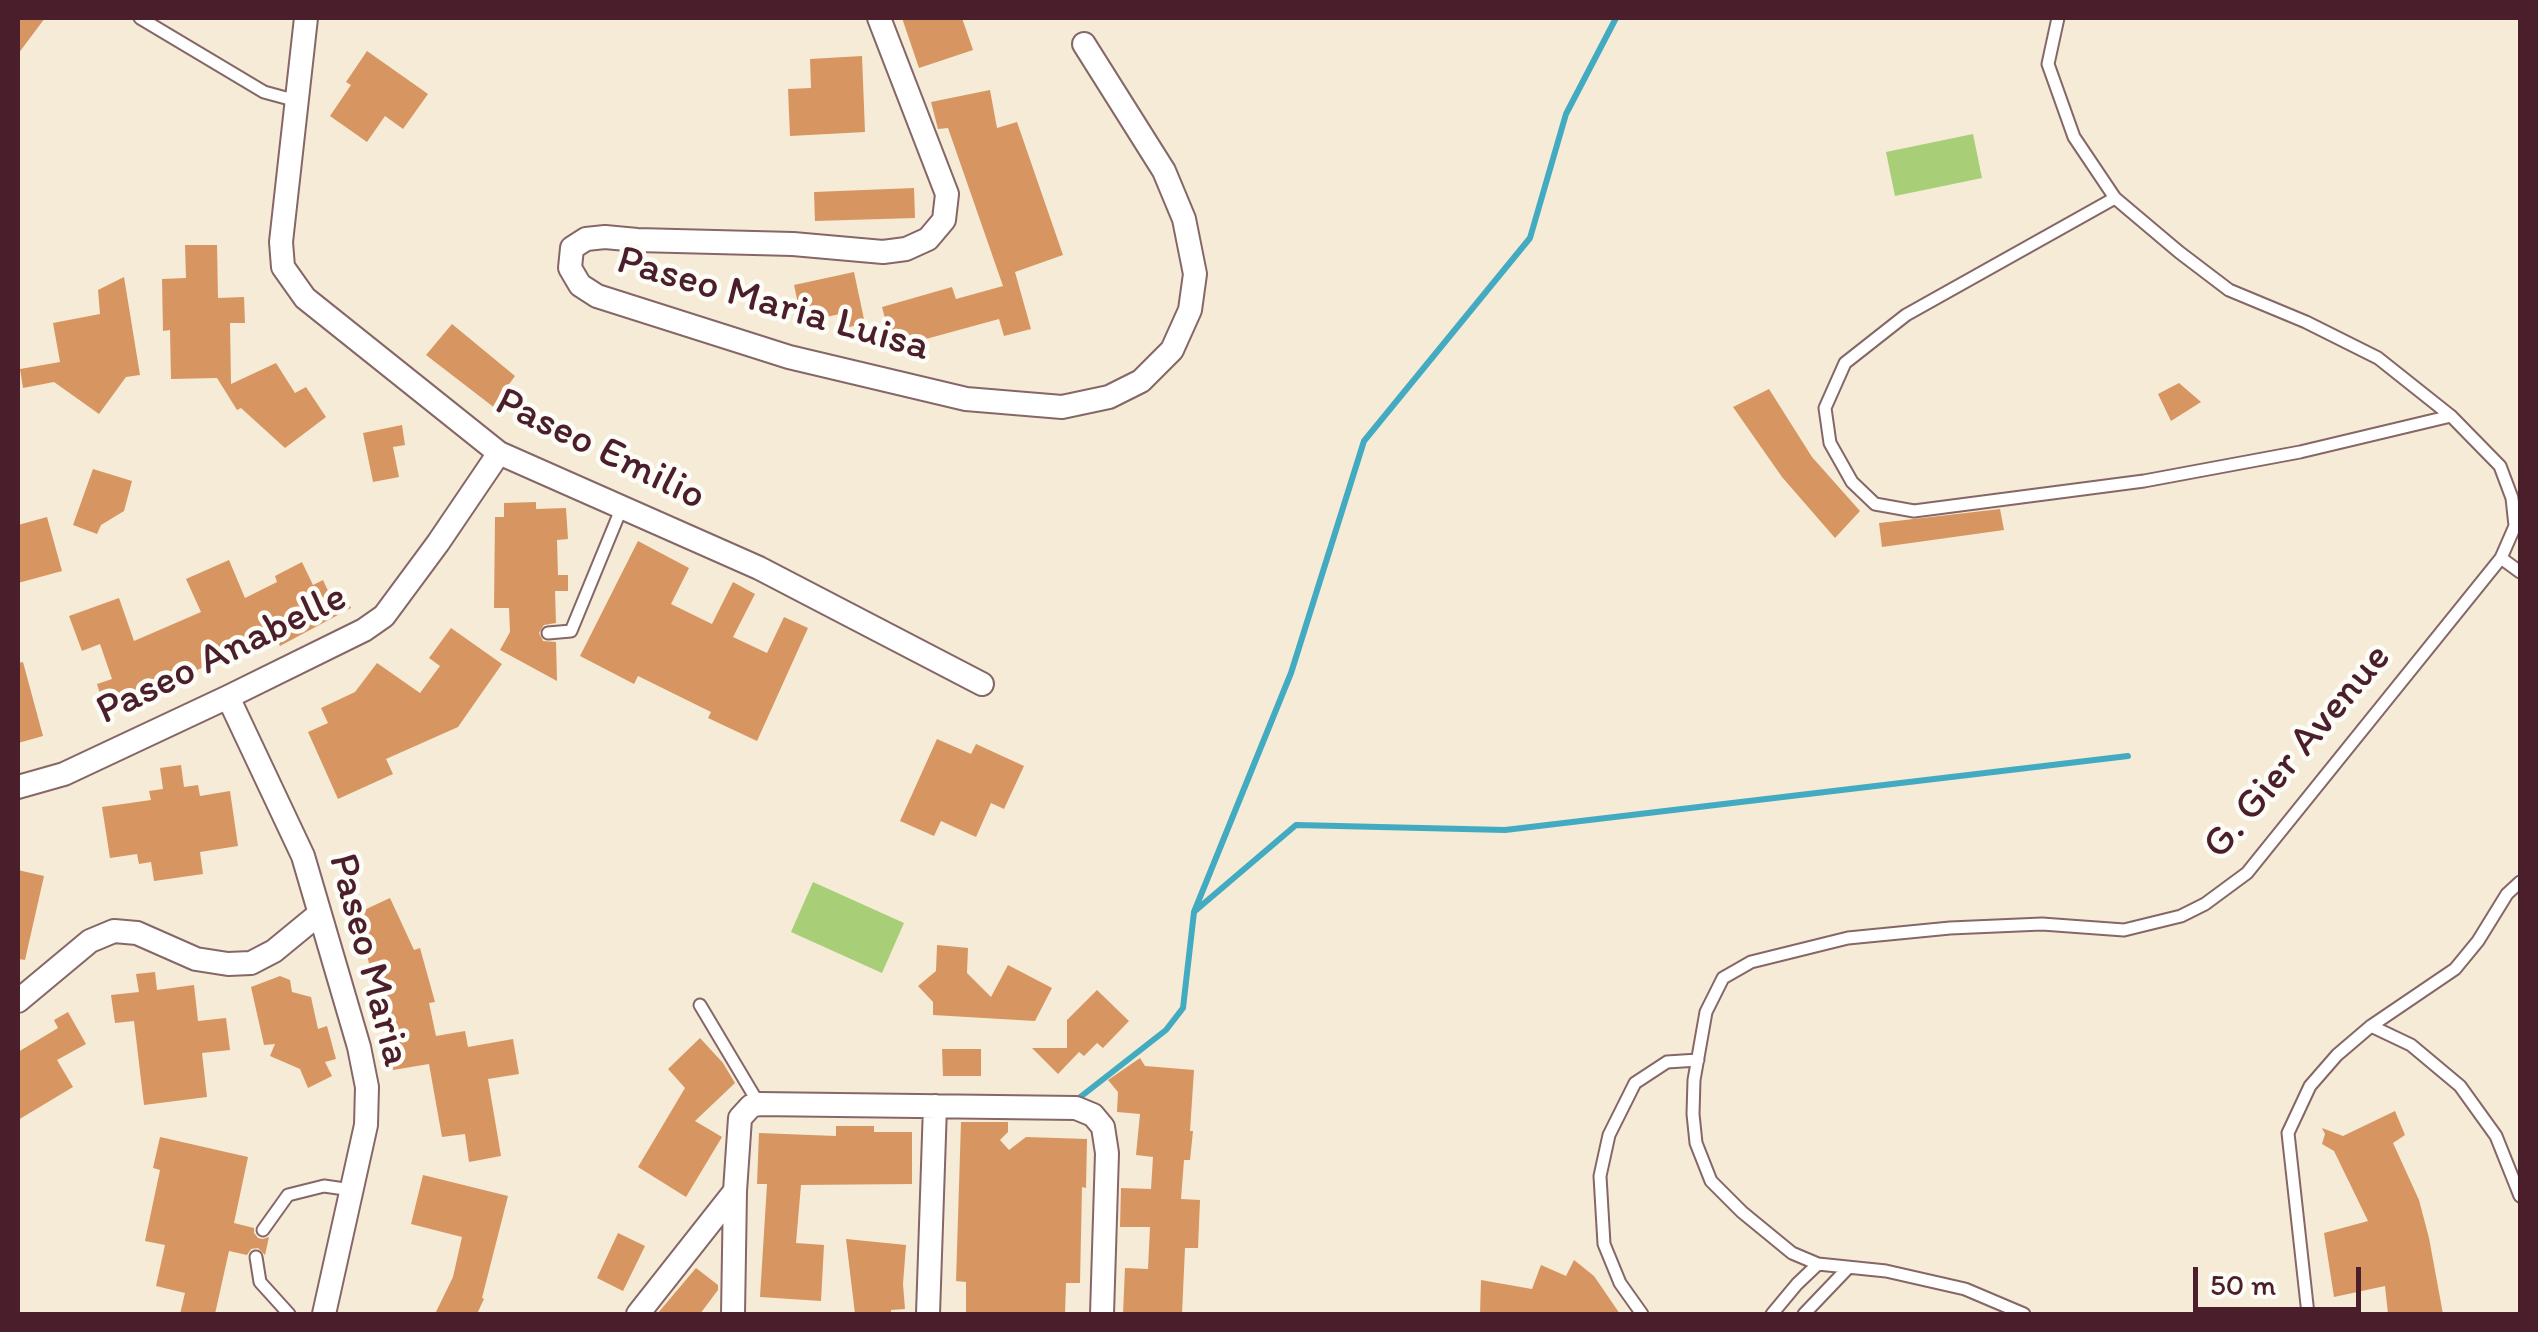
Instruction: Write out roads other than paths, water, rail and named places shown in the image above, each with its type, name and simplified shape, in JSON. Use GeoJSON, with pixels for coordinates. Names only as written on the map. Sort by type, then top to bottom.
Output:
{"type":"FeatureCollection","features":[{"type":"Feature","properties":{"kind":"street","name":"Paseo Emilio"},"geometry":{"type":"LineString","coordinates":[[306,18],[281,242],[283,267],[305,298],[499,453],[759,568],[982,684]]}},
{"type":"Feature","properties":{"kind":"street","name":"Paseo Maria Luisa"},"geometry":{"type":"LineString","coordinates":[[879,18],[947,194],[944,220],[928,239],[906,249],[882,252],[605,236],[586,239],[572,248],[570,268],[580,285],[597,296],[789,356],[966,399],[1062,407],[1109,396],[1141,381],[1172,350],[1190,310],[1195,274],[1184,219],[1164,171],[1084,44]]}},
{"type":"Feature","properties":{"kind":"street","name":"Paseo Anabelle"},"geometry":{"type":"LineString","coordinates":[[18,787],[64,774],[364,630],[384,616],[499,453]]}},
{"type":"Feature","properties":{"kind":"street","name":"Paseo Maria"},"geometry":{"type":"LineString","coordinates":[[228,697],[303,856],[360,1046],[366,1125],[324,1314]]}},
{"type":"Feature","properties":{"kind":"street"},"geometry":{"type":"LineString","coordinates":[[18,1001],[90,942],[114,932],[137,933],[196,960],[251,963],[274,951],[319,914]]}},
{"type":"Feature","properties":{"kind":"street"},"geometry":{"type":"LineString","coordinates":[[734,1314],[740,1118],[751,1106],[759,1104],[1076,1108],[1092,1114],[1104,1127],[1107,1153],[1102,1314]]}},
{"type":"Feature","properties":{"kind":"street"},"geometry":{"type":"LineString","coordinates":[[928,1314],[935,1106]]}},
{"type":"Feature","properties":{"kind":"street"},"geometry":{"type":"LineString","coordinates":[[638,1314],[735,1191]]}},
{"type":"Feature","properties":{"kind":"lane"},"geometry":{"type":"LineString","coordinates":[[140,18],[264,92],[297,100]]}},
{"type":"Feature","properties":{"kind":"lane","name":"G. Gier Avenue"},"geometry":{"type":"LineString","coordinates":[[2024,1314],[1965,1289],[1886,1271],[1818,1264],[1792,1254],[1710,1182],[1696,1143],[1694,1080],[1706,1012],[1724,978],[1751,962],[1848,938],[2042,924],[2124,930],[2181,916],[2205,904],[2247,872],[2502,558],[2515,526],[2512,498],[2500,466],[2451,416],[2378,358],[2230,290],[2115,198],[2074,137],[2048,64],[2058,18]]}},
{"type":"Feature","properties":{"kind":"lane"},"geometry":{"type":"LineString","coordinates":[[2115,198],[1906,315],[1846,363],[1824,408],[1830,443],[1852,482],[1874,504],[1914,511],[2144,480],[2300,452],[2451,416]]}},
{"type":"Feature","properties":{"kind":"lane"},"geometry":{"type":"LineString","coordinates":[[548,633],[572,631],[622,507]]}},
{"type":"Feature","properties":{"kind":"lane"},"geometry":{"type":"LineString","coordinates":[[2502,558],[2520,572]]}},
{"type":"Feature","properties":{"kind":"lane"},"geometry":{"type":"LineString","coordinates":[[2308,1314],[2288,1133],[2310,1086],[2337,1054],[2371,1026],[2456,969],[2507,894],[2520,882]]}},
{"type":"Feature","properties":{"kind":"lane"},"geometry":{"type":"LineString","coordinates":[[700,1005],[759,1104]]}},
{"type":"Feature","properties":{"kind":"lane"},"geometry":{"type":"LineString","coordinates":[[2371,1026],[2411,1045],[2460,1086],[2496,1136],[2520,1196]]}},
{"type":"Feature","properties":{"kind":"lane"},"geometry":{"type":"LineString","coordinates":[[1642,1314],[1620,1283],[1604,1244],[1600,1176],[1608,1135],[1635,1083],[1667,1062],[1698,1060]]}},
{"type":"Feature","properties":{"kind":"lane"},"geometry":{"type":"LineString","coordinates":[[263,1230],[288,1195],[324,1186],[352,1190]]}},
{"type":"Feature","properties":{"kind":"lane"},"geometry":{"type":"LineString","coordinates":[[256,1257],[260,1282],[289,1314]]}},
{"type":"Feature","properties":{"kind":"lane"},"geometry":{"type":"LineString","coordinates":[[1772,1314],[1818,1264]]}},
{"type":"Feature","properties":{"kind":"lane"},"geometry":{"type":"LineString","coordinates":[[1804,1314],[1848,1268]]}},
{"type":"Feature","properties":{"kind":"waterway"},"geometry":{"type":"LineString","coordinates":[[1079,1098],[1166,1030],[1183,1008],[1194,912],[1291,673],[1364,441],[1530,238],[1566,114],[1616,18]]}},
{"type":"Feature","properties":{"kind":"waterway"},"geometry":{"type":"LineString","coordinates":[[1195,911],[1296,825],[1505,830],[2128,756]]}}]}
